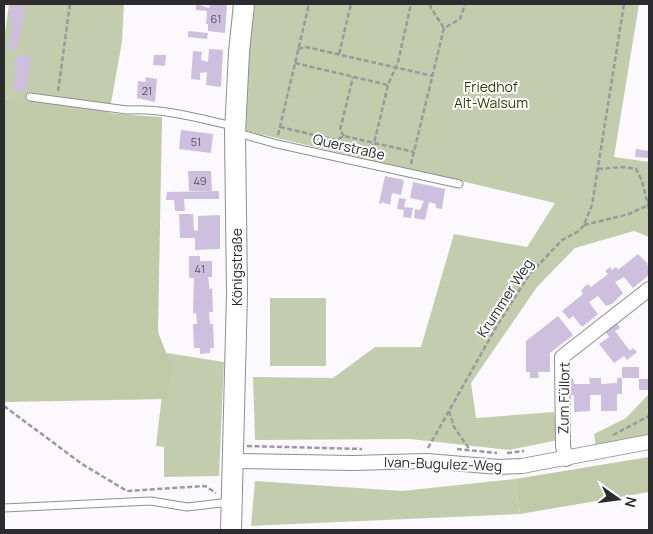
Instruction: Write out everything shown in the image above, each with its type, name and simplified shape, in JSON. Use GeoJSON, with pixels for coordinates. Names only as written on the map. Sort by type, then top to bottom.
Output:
{"type":"FeatureCollection","features":[{"type":"Feature","properties":{"kind":"street","name":"Königstraße"},"geometry":{"type":"LineString","coordinates":[[231,530],[237,293],[235,129],[239,52],[244,4]]}},
{"type":"Feature","properties":{"kind":"street","name":"Zum Füllort"},"geometry":{"type":"LineString","coordinates":[[566,459],[563,446],[562,357],[649,289]]}},
{"type":"Feature","properties":{"kind":"street","name":"Ivan-Bugulez-Weg"},"geometry":{"type":"LineString","coordinates":[[234,453],[352,463],[427,455],[514,466],[566,459],[649,442]]}},
{"type":"Feature","properties":{"kind":"lane","name":"Querstraße"},"geometry":{"type":"LineString","coordinates":[[30,97],[127,110],[142,109],[187,115],[277,144],[459,184]]}},
{"type":"Feature","properties":{"kind":"lane"},"geometry":{"type":"LineString","coordinates":[[4,508],[151,501],[187,507],[232,502]]}},
{"type":"Feature","properties":{"kind":"path"},"geometry":{"type":"LineString","coordinates":[[56,100],[70,4]]}},
{"type":"Feature","properties":{"kind":"path"},"geometry":{"type":"LineString","coordinates":[[277,144],[308,4]]}},
{"type":"Feature","properties":{"kind":"path"},"geometry":{"type":"LineString","coordinates":[[339,54],[351,4]]}},
{"type":"Feature","properties":{"kind":"path"},"geometry":{"type":"LineString","coordinates":[[370,164],[388,85],[395,66],[411,4]]}},
{"type":"Feature","properties":{"kind":"path"},"geometry":{"type":"LineString","coordinates":[[430,4],[444,28]]}},
{"type":"Feature","properties":{"kind":"path"},"geometry":{"type":"LineString","coordinates":[[409,173],[444,28],[460,19],[465,4]]}},
{"type":"Feature","properties":{"kind":"path"},"geometry":{"type":"LineString","coordinates":[[584,225],[592,205],[624,4]]}},
{"type":"Feature","properties":{"kind":"path"},"geometry":{"type":"LineString","coordinates":[[298,50],[306,47],[432,76]]}},
{"type":"Feature","properties":{"kind":"path"},"geometry":{"type":"LineString","coordinates":[[295,64],[388,85]]}},
{"type":"Feature","properties":{"kind":"path"},"geometry":{"type":"LineString","coordinates":[[344,136],[340,130],[353,77]]}},
{"type":"Feature","properties":{"kind":"path"},"geometry":{"type":"LineString","coordinates":[[280,127],[336,140],[344,136],[414,152]]}},
{"type":"Feature","properties":{"kind":"path"},"geometry":{"type":"LineString","coordinates":[[598,169],[624,167],[636,169],[642,181],[649,208]]}},
{"type":"Feature","properties":{"kind":"path"},"geometry":{"type":"LineString","coordinates":[[584,225],[630,214],[648,203]]}},
{"type":"Feature","properties":{"kind":"path","name":"Krummer Weg"},"geometry":{"type":"LineString","coordinates":[[427,455],[448,410],[529,274],[562,240],[579,231],[584,225]]}},
{"type":"Feature","properties":{"kind":"path"},"geometry":{"type":"LineString","coordinates":[[4,406],[82,464],[127,491],[205,486],[232,502]]}},
{"type":"Feature","properties":{"kind":"path"},"geometry":{"type":"LineString","coordinates":[[448,410],[454,427],[470,450]]}},
{"type":"Feature","properties":{"kind":"path"},"geometry":{"type":"LineString","coordinates":[[612,436],[649,416]]}},
{"type":"Feature","properties":{"kind":"path"},"geometry":{"type":"LineString","coordinates":[[234,453],[369,449]]}},
{"type":"Feature","properties":{"kind":"path"},"geometry":{"type":"LineString","coordinates":[[427,455],[436,449]]}},
{"type":"Feature","properties":{"kind":"path"},"geometry":{"type":"LineString","coordinates":[[453,449],[500,453],[530,451]]}},
{"type":"Feature","properties":{"kind":"green space"},"geometry":{"type":"Polygon","coordinates":[[[9,4],[124,4],[122,42],[109,114],[4,98],[4,40],[9,4]]]}},
{"type":"Feature","properties":{"kind":"green space","name":"Friedhof Alt-Walsum"},"geometry":{"type":"Polygon","coordinates":[[[255,4],[639,4],[614,157],[649,162],[649,237],[634,231],[575,248],[537,287],[471,383],[476,418],[554,412],[558,440],[509,450],[410,439],[255,440],[253,377],[333,378],[375,347],[421,347],[454,234],[527,247],[555,203],[246,131],[249,52],[255,4]]]}},
{"type":"Feature","properties":{"kind":"green space"},"geometry":{"type":"Polygon","coordinates":[[[4,98],[83,110],[162,117],[158,332],[171,365],[168,399],[4,402],[4,98]]]}},
{"type":"Feature","properties":{"kind":"green space"},"geometry":{"type":"Polygon","coordinates":[[[270,298],[326,298],[326,366],[270,366],[270,298]]]}},
{"type":"Feature","properties":{"kind":"green space"},"geometry":{"type":"Polygon","coordinates":[[[167,353],[224,362],[219,476],[164,477],[164,447],[156,446],[167,353]]]}},
{"type":"Feature","properties":{"kind":"green space"},"geometry":{"type":"Polygon","coordinates":[[[649,394],[649,434],[596,447],[594,434],[626,418],[649,394]]]}},
{"type":"Feature","properties":{"kind":"green space"},"geometry":{"type":"Polygon","coordinates":[[[649,457],[649,492],[520,514],[515,479],[649,457]]]}},
{"type":"Feature","properties":{"kind":"green space"},"geometry":{"type":"Polygon","coordinates":[[[515,479],[520,514],[251,526],[255,481],[402,491],[515,479]]]}},
{"type":"Feature","properties":{"kind":"building"},"geometry":{"type":"Polygon","coordinates":[[[12,4],[26,4],[17,50],[8,49],[13,19],[9,18],[12,4]]]}},
{"type":"Feature","properties":{"kind":"building"},"geometry":{"type":"Polygon","coordinates":[[[196,4],[209,8],[210,4],[227,4],[225,33],[208,31],[208,24],[206,24],[207,11],[196,10],[196,4]]]}},
{"type":"Feature","properties":{"kind":"building"},"geometry":{"type":"Polygon","coordinates":[[[188,31],[208,33],[207,39],[188,37],[188,31]]]}},
{"type":"Feature","properties":{"kind":"building"},"geometry":{"type":"Polygon","coordinates":[[[209,49],[223,50],[221,87],[206,85],[207,72],[200,73],[200,80],[191,79],[193,51],[202,52],[201,60],[208,62],[209,49]]]}},
{"type":"Feature","properties":{"kind":"building"},"geometry":{"type":"Polygon","coordinates":[[[16,55],[31,56],[26,92],[13,90],[16,55]]]}},
{"type":"Feature","properties":{"kind":"building"},"geometry":{"type":"Polygon","coordinates":[[[154,55],[166,55],[165,66],[153,65],[154,55]]]}},
{"type":"Feature","properties":{"kind":"building"},"geometry":{"type":"Polygon","coordinates":[[[146,77],[157,79],[155,102],[137,98],[138,81],[145,82],[146,77]]]}},
{"type":"Feature","properties":{"kind":"building"},"geometry":{"type":"Polygon","coordinates":[[[181,130],[213,134],[211,153],[179,149],[181,130]]]}},
{"type":"Feature","properties":{"kind":"building"},"geometry":{"type":"Polygon","coordinates":[[[636,149],[649,151],[649,158],[635,157],[636,149]]]}},
{"type":"Feature","properties":{"kind":"building"},"geometry":{"type":"Polygon","coordinates":[[[188,171],[211,171],[212,191],[189,191],[188,171]]]}},
{"type":"Feature","properties":{"kind":"building"},"geometry":{"type":"Polygon","coordinates":[[[385,176],[404,180],[401,195],[392,193],[390,205],[382,202],[381,204],[379,203],[385,176]]]}},
{"type":"Feature","properties":{"kind":"building"},"geometry":{"type":"Polygon","coordinates":[[[413,182],[445,189],[442,209],[436,208],[436,204],[429,202],[425,220],[414,218],[415,209],[420,210],[424,201],[410,198],[413,182]]]}},
{"type":"Feature","properties":{"kind":"building"},"geometry":{"type":"Polygon","coordinates":[[[219,191],[219,199],[184,199],[185,211],[175,211],[174,200],[166,200],[167,192],[219,191]]]}},
{"type":"Feature","properties":{"kind":"building"},"geometry":{"type":"Polygon","coordinates":[[[399,198],[406,199],[404,207],[413,208],[411,218],[403,217],[404,210],[397,209],[399,198]]]}},
{"type":"Feature","properties":{"kind":"building"},"geometry":{"type":"Polygon","coordinates":[[[179,214],[193,214],[194,230],[198,231],[198,216],[220,215],[220,249],[195,250],[195,238],[180,238],[179,214]]]}},
{"type":"Feature","properties":{"kind":"building"},"geometry":{"type":"Polygon","coordinates":[[[638,254],[647,263],[649,275],[633,288],[624,277],[615,282],[623,293],[612,304],[606,306],[598,296],[589,302],[598,314],[582,327],[573,316],[569,319],[562,311],[583,294],[581,291],[584,287],[588,284],[591,287],[608,274],[605,271],[610,267],[612,270],[616,267],[618,270],[638,254]]]}},
{"type":"Feature","properties":{"kind":"building"},"geometry":{"type":"Polygon","coordinates":[[[189,256],[200,256],[200,261],[212,261],[212,277],[208,277],[209,289],[212,288],[213,312],[209,312],[210,324],[213,324],[214,348],[210,348],[210,353],[200,354],[200,348],[194,348],[193,324],[197,324],[196,313],[193,313],[194,278],[189,278],[189,256]]]}},
{"type":"Feature","properties":{"kind":"building"},"geometry":{"type":"Polygon","coordinates":[[[558,316],[573,335],[550,353],[550,372],[538,372],[539,378],[530,378],[530,372],[526,372],[526,341],[558,316]]]}},
{"type":"Feature","properties":{"kind":"building"},"geometry":{"type":"Polygon","coordinates":[[[617,323],[620,328],[615,331],[630,351],[633,348],[637,352],[627,360],[624,356],[614,363],[599,344],[609,337],[606,332],[617,323]]]}},
{"type":"Feature","properties":{"kind":"building"},"geometry":{"type":"Polygon","coordinates":[[[622,367],[639,367],[639,378],[622,378],[622,367]]]}},
{"type":"Feature","properties":{"kind":"building"},"geometry":{"type":"Polygon","coordinates":[[[573,378],[574,384],[590,384],[589,378],[601,378],[601,384],[617,383],[617,378],[622,378],[622,394],[617,394],[617,411],[601,411],[601,395],[590,395],[590,411],[574,412],[574,395],[568,395],[568,379],[573,378]]]}},
{"type":"Feature","properties":{"kind":"building"},"geometry":{"type":"Polygon","coordinates":[[[639,379],[649,379],[649,390],[639,390],[639,379]]]}}]}
